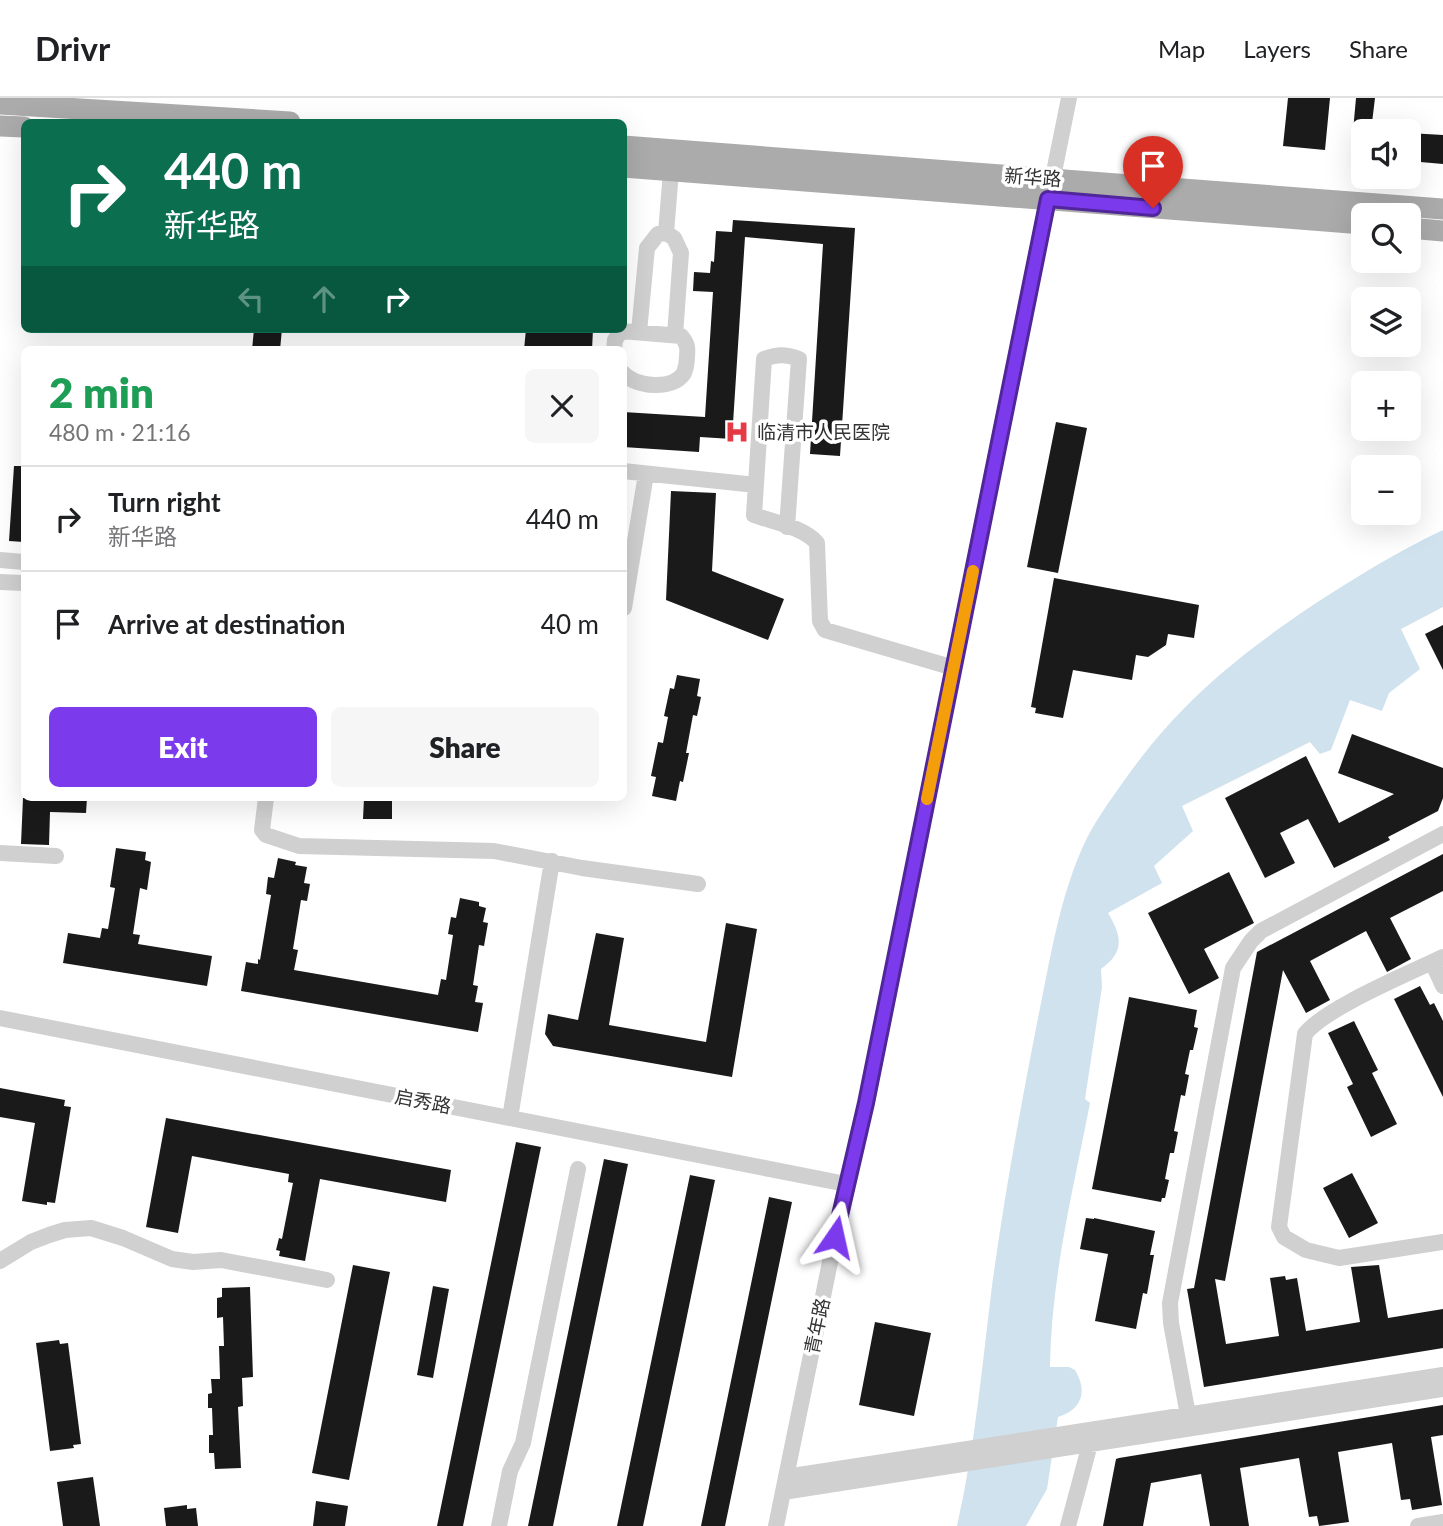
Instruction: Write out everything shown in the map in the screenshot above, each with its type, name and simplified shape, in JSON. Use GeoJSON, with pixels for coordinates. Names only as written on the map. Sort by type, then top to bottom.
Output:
{"type":"FeatureCollection","features":[{"type":"Feature","properties":{"kind":"main road"},"geometry":{"type":"LineString","coordinates":[[0,104],[242,119]]}},
{"type":"Feature","properties":{"kind":"main road"},"geometry":{"type":"LineString","coordinates":[[0,126],[21,127]]}},
{"type":"Feature","properties":{"kind":"main road","name":"新华路"},"geometry":{"type":"LineString","coordinates":[[627,146],[1443,209]]}},
{"type":"Feature","properties":{"kind":"main road","name":"新华路"},"geometry":{"type":"LineString","coordinates":[[627,167],[1351,224]]}},
{"type":"Feature","properties":{"kind":"main road"},"geometry":{"type":"LineString","coordinates":[[1421,229],[1443,231]]}},
{"type":"Feature","properties":{"kind":"street","name":"青年路"},"geometry":{"type":"LineString","coordinates":[[776,1526],[846,1184],[860,1130],[1069,98]]}},
{"type":"Feature","properties":{"kind":"street"},"geometry":{"type":"LineString","coordinates":[[666,233],[671,171]]}},
{"type":"Feature","properties":{"kind":"street"},"geometry":{"type":"LineString","coordinates":[[639,332],[647,248],[658,234],[666,233],[674,238],[681,253],[675,335]]}},
{"type":"Feature","properties":{"kind":"street"},"geometry":{"type":"LineString","coordinates":[[627,331],[681,336],[687,342],[688,350],[684,373],[676,380],[655,384],[627,378]]}},
{"type":"Feature","properties":{"kind":"street"},"geometry":{"type":"LineString","coordinates":[[787,527],[799,359],[785,354],[765,359],[754,515],[811,536],[817,543],[821,621],[825,630],[954,668]]}},
{"type":"Feature","properties":{"kind":"street"},"geometry":{"type":"LineString","coordinates":[[627,472],[756,485]]}},
{"type":"Feature","properties":{"kind":"street"},"geometry":{"type":"LineString","coordinates":[[627,590],[646,474]]}},
{"type":"Feature","properties":{"kind":"street"},"geometry":{"type":"LineString","coordinates":[[0,561],[21,562]]}},
{"type":"Feature","properties":{"kind":"street"},"geometry":{"type":"LineString","coordinates":[[0,582],[21,583]]}},
{"type":"Feature","properties":{"kind":"street"},"geometry":{"type":"LineString","coordinates":[[266,801],[262,830],[266,835],[299,846],[494,851],[698,884]]}},
{"type":"Feature","properties":{"kind":"street"},"geometry":{"type":"LineString","coordinates":[[1188,1415],[1171,1323],[1170,1303],[1233,968],[1261,931],[1443,834]]}},
{"type":"Feature","properties":{"kind":"street"},"geometry":{"type":"LineString","coordinates":[[0,853],[56,856]]}},
{"type":"Feature","properties":{"kind":"street"},"geometry":{"type":"LineString","coordinates":[[510,1118],[552,861]]}},
{"type":"Feature","properties":{"kind":"street"},"geometry":{"type":"LineString","coordinates":[[1443,986],[1437,960],[1331,1012],[1305,1034],[1279,1227],[1284,1237],[1306,1250],[1339,1258],[1443,1242]]}},
{"type":"Feature","properties":{"kind":"street","name":"启秀路"},"geometry":{"type":"LineString","coordinates":[[0,1018],[846,1184]]}},
{"type":"Feature","properties":{"kind":"street"},"geometry":{"type":"LineString","coordinates":[[499,1526],[510,1471],[523,1443],[578,1169]]}},
{"type":"Feature","properties":{"kind":"street"},"geometry":{"type":"LineString","coordinates":[[0,1261],[31,1242],[49,1235],[65,1230],[91,1228],[124,1238],[172,1259],[193,1262],[221,1260],[327,1280]]}},
{"type":"Feature","properties":{"kind":"street"},"geometry":{"type":"LineString","coordinates":[[785,1484],[1073,1440],[1188,1415],[1443,1375]]}},
{"type":"Feature","properties":{"kind":"street"},"geometry":{"type":"LineString","coordinates":[[1073,1440],[1090,1444],[1443,1389]]}},
{"type":"Feature","properties":{"kind":"street"},"geometry":{"type":"LineString","coordinates":[[1068,1526],[1090,1444]]}},
{"type":"Feature","properties":{"kind":"street"},"geometry":{"type":"LineString","coordinates":[[1418,1526],[1443,1522]]}},
{"type":"Feature","properties":{"kind":"water"},"geometry":{"type":"Polygon","coordinates":[[[1443,530],[1443,607],[1401,629],[1420,669],[1389,693],[1382,711],[1350,700],[1331,750],[1320,754],[1310,742],[1182,806],[1193,831],[1154,866],[1162,883],[1108,913],[1119,943],[1114,956],[1101,969],[1102,987],[1085,1099],[1090,1103],[1064,1235],[1051,1334],[1050,1367],[1069,1367],[1075,1370],[1082,1392],[1073,1410],[1058,1417],[1047,1489],[1026,1526],[957,1526],[973,1436],[997,1253],[1024,1088],[1056,930],[1069,884],[1086,840],[1116,791],[1163,731],[1230,666],[1326,597],[1443,530]]]}},
{"type":"Feature","properties":{"kind":"building"},"geometry":{"type":"Polygon","coordinates":[[[1288,98],[1330,98],[1325,150],[1283,146],[1288,98]]]}},
{"type":"Feature","properties":{"kind":"building"},"geometry":{"type":"Polygon","coordinates":[[[1356,98],[1375,98],[1372,119],[1354,119],[1356,98]]]}},
{"type":"Feature","properties":{"kind":"building"},"geometry":{"type":"Polygon","coordinates":[[[1421,134],[1443,135],[1443,164],[1421,162],[1421,134]]]}},
{"type":"Feature","properties":{"kind":"building"},"geometry":{"type":"Polygon","coordinates":[[[733,220],[855,228],[840,456],[810,454],[823,244],[745,237],[732,439],[700,437],[699,452],[627,447],[627,412],[705,417],[713,292],[693,291],[694,272],[710,273],[711,261],[714,262],[716,231],[732,232],[733,220]]]}},
{"type":"Feature","properties":{"kind":"building"},"geometry":{"type":"Polygon","coordinates":[[[254,333],[282,333],[280,346],[252,346],[254,333]]]}},
{"type":"Feature","properties":{"kind":"building"},"geometry":{"type":"Polygon","coordinates":[[[526,333],[593,333],[592,346],[524,346],[526,333]]]}},
{"type":"Feature","properties":{"kind":"building"},"geometry":{"type":"Polygon","coordinates":[[[1056,422],[1087,428],[1058,573],[1027,567],[1056,422]]]}},
{"type":"Feature","properties":{"kind":"building"},"geometry":{"type":"Polygon","coordinates":[[[14,466],[21,466],[21,542],[9,541],[14,466]]]}},
{"type":"Feature","properties":{"kind":"building"},"geometry":{"type":"Polygon","coordinates":[[[671,491],[716,493],[712,571],[784,599],[768,640],[666,600],[671,491]]]}},
{"type":"Feature","properties":{"kind":"building"},"geometry":{"type":"Polygon","coordinates":[[[1054,578],[1199,605],[1194,638],[1168,634],[1166,645],[1148,657],[1136,655],[1132,680],[1073,670],[1063,718],[1035,713],[1036,708],[1031,707],[1054,578]]]}},
{"type":"Feature","properties":{"kind":"building"},"geometry":{"type":"Polygon","coordinates":[[[1443,625],[1443,670],[1425,634],[1443,625]]]}},
{"type":"Feature","properties":{"kind":"building"},"geometry":{"type":"Polygon","coordinates":[[[677,675],[700,679],[697,696],[701,697],[697,716],[693,715],[686,753],[689,753],[676,801],[652,796],[656,777],[651,776],[658,742],[663,743],[668,717],[664,716],[670,688],[674,689],[677,675]]]}},
{"type":"Feature","properties":{"kind":"building"},"geometry":{"type":"Polygon","coordinates":[[[1352,734],[1443,768],[1443,798],[1438,811],[1388,837],[1390,840],[1334,868],[1308,819],[1280,833],[1295,863],[1265,878],[1225,798],[1306,756],[1339,823],[1394,794],[1338,773],[1352,734]]]}},
{"type":"Feature","properties":{"kind":"building"},"geometry":{"type":"Polygon","coordinates":[[[23,801],[87,801],[86,813],[50,812],[49,845],[21,844],[23,801]]]}},
{"type":"Feature","properties":{"kind":"building"},"geometry":{"type":"Polygon","coordinates":[[[364,801],[392,801],[392,819],[363,819],[364,801]]]}},
{"type":"Feature","properties":{"kind":"building"},"geometry":{"type":"Polygon","coordinates":[[[116,848],[146,852],[145,860],[151,862],[147,890],[140,888],[133,934],[140,935],[138,944],[212,956],[207,986],[63,963],[68,933],[100,938],[102,928],[108,929],[115,888],[110,887],[116,848]]]}},
{"type":"Feature","properties":{"kind":"building"},"geometry":{"type":"Polygon","coordinates":[[[1443,854],[1443,891],[1390,918],[1411,959],[1387,972],[1366,931],[1310,961],[1330,1000],[1306,1013],[1283,970],[1225,1281],[1215,1279],[1226,1344],[1279,1336],[1270,1278],[1297,1278],[1306,1331],[1360,1322],[1351,1267],[1379,1265],[1388,1318],[1443,1309],[1443,1348],[1204,1387],[1187,1289],[1194,1288],[1257,952],[1443,854]]]}},
{"type":"Feature","properties":{"kind":"building"},"geometry":{"type":"Polygon","coordinates":[[[278,858],[307,867],[304,883],[310,884],[307,901],[301,900],[293,949],[298,950],[294,970],[438,995],[441,979],[446,980],[453,935],[448,934],[451,917],[456,918],[460,898],[479,902],[479,906],[486,908],[483,922],[488,923],[484,946],[479,945],[473,985],[478,986],[475,1002],[483,1003],[478,1032],[241,991],[246,962],[258,964],[258,959],[260,960],[271,895],[266,894],[268,877],[274,878],[278,858]]]}},
{"type":"Feature","properties":{"kind":"building"},"geometry":{"type":"Polygon","coordinates":[[[1229,872],[1254,923],[1204,949],[1219,978],[1189,994],[1148,913],[1229,872]]]}},
{"type":"Feature","properties":{"kind":"building"},"geometry":{"type":"Polygon","coordinates":[[[726,923],[757,929],[732,1077],[553,1046],[545,1034],[548,1014],[578,1020],[596,933],[624,938],[609,1025],[706,1042],[726,923]]]}},
{"type":"Feature","properties":{"kind":"building"},"geometry":{"type":"Polygon","coordinates":[[[1420,986],[1430,1005],[1434,1003],[1443,1021],[1443,1097],[1394,999],[1420,986]]]}},
{"type":"Feature","properties":{"kind":"building"},"geometry":{"type":"Polygon","coordinates":[[[1129,997],[1197,1010],[1194,1027],[1198,1028],[1193,1050],[1190,1050],[1185,1074],[1189,1075],[1185,1096],[1181,1095],[1174,1131],[1178,1132],[1174,1153],[1170,1153],[1165,1179],[1169,1180],[1165,1198],[1162,1198],[1161,1202],[1092,1189],[1129,997]]]}},
{"type":"Feature","properties":{"kind":"building"},"geometry":{"type":"Polygon","coordinates":[[[1354,1021],[1378,1070],[1372,1073],[1397,1124],[1371,1137],[1347,1087],[1353,1084],[1328,1033],[1354,1021]]]}},
{"type":"Feature","properties":{"kind":"building"},"geometry":{"type":"Polygon","coordinates":[[[0,1088],[65,1100],[64,1106],[71,1107],[55,1203],[47,1202],[47,1205],[22,1201],[35,1123],[0,1117],[0,1088]]]}},
{"type":"Feature","properties":{"kind":"building"},"geometry":{"type":"Polygon","coordinates":[[[166,1118],[451,1170],[446,1202],[320,1179],[305,1261],[279,1256],[280,1251],[276,1250],[279,1238],[282,1239],[293,1183],[288,1182],[289,1174],[192,1156],[178,1233],[146,1227],[166,1118]]]}},
{"type":"Feature","properties":{"kind":"building"},"geometry":{"type":"Polygon","coordinates":[[[516,1142],[541,1147],[463,1526],[437,1526],[516,1142]]]}},
{"type":"Feature","properties":{"kind":"building"},"geometry":{"type":"Polygon","coordinates":[[[604,1159],[628,1164],[553,1526],[528,1526],[604,1159]]]}},
{"type":"Feature","properties":{"kind":"building"},"geometry":{"type":"Polygon","coordinates":[[[1352,1173],[1378,1223],[1349,1238],[1323,1188],[1352,1173]]]}},
{"type":"Feature","properties":{"kind":"building"},"geometry":{"type":"Polygon","coordinates":[[[690,1175],[715,1180],[681,1345],[643,1526],[617,1526],[690,1175]]]}},
{"type":"Feature","properties":{"kind":"building"},"geometry":{"type":"Polygon","coordinates":[[[769,1197],[792,1202],[725,1526],[701,1526],[769,1197]]]}},
{"type":"Feature","properties":{"kind":"building"},"geometry":{"type":"Polygon","coordinates":[[[1086,1218],[1155,1231],[1147,1294],[1143,1293],[1136,1329],[1095,1321],[1108,1254],[1080,1249],[1086,1218]]]}},
{"type":"Feature","properties":{"kind":"building"},"geometry":{"type":"Polygon","coordinates":[[[353,1265],[390,1272],[349,1480],[312,1473],[353,1265]]]}},
{"type":"Feature","properties":{"kind":"building"},"geometry":{"type":"Polygon","coordinates":[[[433,1286],[449,1289],[433,1378],[417,1375],[433,1286]]]}},
{"type":"Feature","properties":{"kind":"building"},"geometry":{"type":"Polygon","coordinates":[[[250,1287],[253,1377],[242,1378],[243,1406],[238,1407],[241,1468],[215,1469],[214,1453],[209,1453],[209,1435],[213,1435],[212,1408],[208,1408],[208,1394],[212,1393],[211,1379],[220,1379],[219,1346],[224,1346],[223,1317],[217,1318],[217,1298],[222,1297],[222,1288],[250,1287]]]}},
{"type":"Feature","properties":{"kind":"building"},"geometry":{"type":"Polygon","coordinates":[[[875,1322],[931,1333],[914,1416],[859,1405],[875,1322]]]}},
{"type":"Feature","properties":{"kind":"building"},"geometry":{"type":"Polygon","coordinates":[[[59,1340],[60,1344],[68,1343],[81,1444],[73,1445],[74,1448],[50,1451],[36,1343],[59,1340]]]}},
{"type":"Feature","properties":{"kind":"building"},"geometry":{"type":"Polygon","coordinates":[[[1443,1405],[1443,1435],[1431,1437],[1442,1505],[1412,1510],[1410,1499],[1401,1500],[1392,1443],[1338,1452],[1349,1522],[1319,1526],[1317,1516],[1309,1517],[1299,1458],[1240,1468],[1249,1526],[1210,1526],[1201,1474],[1151,1483],[1143,1526],[1103,1526],[1116,1459],[1443,1405]]]}},
{"type":"Feature","properties":{"kind":"building"},"geometry":{"type":"Polygon","coordinates":[[[93,1477],[100,1526],[63,1526],[57,1482],[93,1477]]]}},
{"type":"Feature","properties":{"kind":"building"},"geometry":{"type":"Polygon","coordinates":[[[316,1501],[348,1506],[345,1526],[313,1526],[316,1501]]]}},
{"type":"Feature","properties":{"kind":"building"},"geometry":{"type":"Polygon","coordinates":[[[187,1505],[187,1509],[196,1508],[198,1526],[166,1526],[164,1508],[187,1505]]]}},
{"type":"Feature","properties":{"kind":"slow traffic"},"geometry":{"type":"LineString","coordinates":[[927,799],[973,571]]}},
{"type":"Feature","properties":{"kind":"place","name":"临清市人民医院"},"geometry":{"type":"Point","coordinates":[737,432]}},
{"type":"Feature","properties":{"kind":"route"},"geometry":{"type":"LineString","coordinates":[[835,1237],[866,1103],[1048,199],[1153,208]]}}]}
